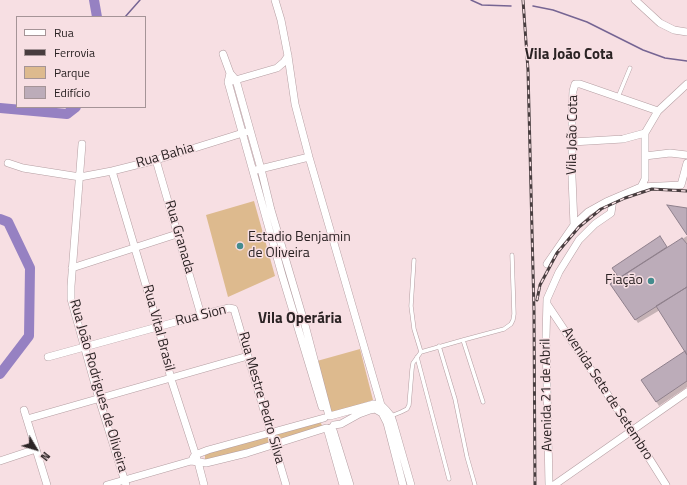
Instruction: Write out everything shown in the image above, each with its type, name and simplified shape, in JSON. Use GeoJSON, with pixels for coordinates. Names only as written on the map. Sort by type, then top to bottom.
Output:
{"type":"FeatureCollection","features":[{"type":"Feature","properties":{"kind":"street"},"geometry":{"type":"LineString","coordinates":[[275,0],[281,20],[288,56],[295,104],[309,157],[383,412],[406,482]]}},
{"type":"Feature","properties":{"kind":"street"},"geometry":{"type":"LineString","coordinates":[[634,0],[660,23],[674,30],[687,32]]}},
{"type":"Feature","properties":{"kind":"street"},"geometry":{"type":"LineString","coordinates":[[223,54],[230,73],[236,80],[254,171],[282,275],[307,344]]}},
{"type":"Feature","properties":{"kind":"street"},"geometry":{"type":"LineString","coordinates":[[228,82],[277,68],[288,56]]}},
{"type":"Feature","properties":{"kind":"street"},"geometry":{"type":"LineString","coordinates":[[230,73],[228,82],[261,169],[327,417],[323,424],[330,427],[350,485]]}},
{"type":"Feature","properties":{"kind":"street","name":"Vila João Cota"},"geometry":{"type":"LineString","coordinates":[[574,225],[572,142],[573,91],[576,84],[580,84],[658,111]]}},
{"type":"Feature","properties":{"kind":"street"},"geometry":{"type":"LineString","coordinates":[[641,187],[645,179],[645,132],[658,111],[687,84]]}},
{"type":"Feature","properties":{"kind":"street","name":"Rua Bahia"},"geometry":{"type":"LineString","coordinates":[[8,163],[23,168],[80,177],[156,160],[246,131]]}},
{"type":"Feature","properties":{"kind":"street"},"geometry":{"type":"LineString","coordinates":[[572,142],[623,139],[645,132]]}},
{"type":"Feature","properties":{"kind":"street","name":"Rua João Rodrigues de Oliveira"},"geometry":{"type":"LineString","coordinates":[[82,144],[71,299],[125,482]]}},
{"type":"Feature","properties":{"kind":"street"},"geometry":{"type":"LineString","coordinates":[[645,156],[670,153],[687,155]]}},
{"type":"Feature","properties":{"kind":"street"},"geometry":{"type":"LineString","coordinates":[[254,171],[309,157]]}},
{"type":"Feature","properties":{"kind":"street","name":"Rua Granada"},"geometry":{"type":"LineString","coordinates":[[156,160],[201,315]]}},
{"type":"Feature","properties":{"kind":"street"},"geometry":{"type":"LineString","coordinates":[[547,264],[574,225],[588,212],[641,187],[684,185],[687,163]]}},
{"type":"Feature","properties":{"kind":"street","name":"Rua Vital Brasil"},"geometry":{"type":"LineString","coordinates":[[112,171],[158,326],[171,379],[196,455]]}},
{"type":"Feature","properties":{"kind":"street","name":"Avenida 21 de Abril"},"geometry":{"type":"LineString","coordinates":[[549,485],[546,337],[548,298],[559,272],[579,240],[595,224],[611,213],[613,199]]}},
{"type":"Feature","properties":{"kind":"street"},"geometry":{"type":"LineString","coordinates":[[72,268],[177,234]]}},
{"type":"Feature","properties":{"kind":"street","name":"Avenida Sete de Setembro"},"geometry":{"type":"LineString","coordinates":[[547,304],[632,431],[666,485]]}},
{"type":"Feature","properties":{"kind":"street","name":"Rua Sion"},"geometry":{"type":"LineString","coordinates":[[48,357],[84,346],[229,308],[234,309],[236,312]]}},
{"type":"Feature","properties":{"kind":"street","name":"Rua Mestre Pedro Silva"},"geometry":{"type":"LineString","coordinates":[[236,312],[286,485]]}},
{"type":"Feature","properties":{"kind":"street"},"geometry":{"type":"LineString","coordinates":[[28,419],[248,356]]}},
{"type":"Feature","properties":{"kind":"street"},"geometry":{"type":"LineString","coordinates":[[554,485],[687,392]]}},
{"type":"Feature","properties":{"kind":"street"},"geometry":{"type":"LineString","coordinates":[[204,485],[194,462],[196,455],[214,448],[370,405],[376,404],[383,412]]}},
{"type":"Feature","properties":{"kind":"street"},"geometry":{"type":"LineString","coordinates":[[24,410],[47,485]]}},
{"type":"Feature","properties":{"kind":"street"},"geometry":{"type":"LineString","coordinates":[[107,485],[125,482],[194,462],[206,463],[274,445],[341,424],[359,414],[383,412]]}},
{"type":"Feature","properties":{"kind":"street"},"geometry":{"type":"LineString","coordinates":[[327,417],[334,419],[330,427],[343,485]]}},
{"type":"Feature","properties":{"kind":"street"},"geometry":{"type":"LineString","coordinates":[[0,461],[36,449]]}},
{"type":"Feature","properties":{"kind":"lane"},"geometry":{"type":"LineString","coordinates":[[618,97],[630,68]]}},
{"type":"Feature","properties":{"kind":"lane"},"geometry":{"type":"LineString","coordinates":[[383,412],[401,412],[407,409],[409,405],[412,368],[421,352],[504,329],[511,324],[514,314],[512,255]]}},
{"type":"Feature","properties":{"kind":"lane"},"geometry":{"type":"LineString","coordinates":[[414,260],[411,306],[414,329],[421,352]]}},
{"type":"Feature","properties":{"kind":"lane"},"geometry":{"type":"LineString","coordinates":[[463,340],[482,402]]}},
{"type":"Feature","properties":{"kind":"lane"},"geometry":{"type":"LineString","coordinates":[[439,346],[454,399],[475,485]]}},
{"type":"Feature","properties":{"kind":"lane"},"geometry":{"type":"LineString","coordinates":[[417,357],[449,479]]}},
{"type":"Feature","properties":{"kind":"green space","name":"Estadio Benjamin de Oliveira"},"geometry":{"type":"Polygon","coordinates":[[[254,201],[275,276],[228,297],[206,215],[254,201]]]}},
{"type":"Feature","properties":{"kind":"green space"},"geometry":{"type":"Polygon","coordinates":[[[360,349],[373,400],[331,414],[317,361],[360,349]]]}},
{"type":"Feature","properties":{"kind":"green space"},"geometry":{"type":"Polygon","coordinates":[[[320,421],[323,428],[276,442],[275,433],[320,421]]]}},
{"type":"Feature","properties":{"kind":"green space"},"geometry":{"type":"Polygon","coordinates":[[[270,435],[272,444],[205,462],[205,453],[270,435]]]}},
{"type":"Feature","properties":{"kind":"building"},"geometry":{"type":"Polygon","coordinates":[[[667,205],[687,208],[687,235],[667,205]]]}},
{"type":"Feature","properties":{"kind":"building"},"geometry":{"type":"Polygon","coordinates":[[[660,236],[667,247],[619,278],[612,268],[660,236]]]}},
{"type":"Feature","properties":{"kind":"building","name":"Fiação"},"geometry":{"type":"Polygon","coordinates":[[[682,238],[687,244],[687,287],[635,320],[610,284],[682,238]]]}},
{"type":"Feature","properties":{"kind":"building"},"geometry":{"type":"Polygon","coordinates":[[[687,287],[687,355],[656,306],[687,287]]]}},
{"type":"Feature","properties":{"kind":"building"},"geometry":{"type":"Polygon","coordinates":[[[685,351],[687,355],[687,381],[656,402],[641,380],[685,351]]]}},
{"type":"Feature","properties":{"kind":"waterway"},"geometry":{"type":"LineString","coordinates":[[94,0],[97,16]]}},
{"type":"Feature","properties":{"kind":"waterway"},"geometry":{"type":"LineString","coordinates":[[126,16],[140,0]]}},
{"type":"Feature","properties":{"kind":"waterway"},"geometry":{"type":"LineString","coordinates":[[471,0],[482,5],[511,6]]}},
{"type":"Feature","properties":{"kind":"waterway"},"geometry":{"type":"LineString","coordinates":[[533,6],[553,10],[587,22],[643,50],[665,58],[687,61]]}},
{"type":"Feature","properties":{"kind":"waterway"},"geometry":{"type":"LineString","coordinates":[[0,108],[67,114],[75,108]]}},
{"type":"Feature","properties":{"kind":"waterway"},"geometry":{"type":"LineString","coordinates":[[0,219],[8,222],[30,268],[29,336],[0,374]]}},
{"type":"Feature","properties":{"kind":"railway"},"geometry":{"type":"LineString","coordinates":[[523,0],[528,70],[534,311],[535,485]]}},
{"type":"Feature","properties":{"kind":"railway"},"geometry":{"type":"LineString","coordinates":[[537,300],[540,285],[557,253],[579,227],[601,209],[625,198],[652,189],[687,191]]}},
{"type":"Feature","properties":{"kind":"place","name":"Estadio Benjamin de Oliveira"},"geometry":{"type":"Point","coordinates":[240,246]}},
{"type":"Feature","properties":{"kind":"place","name":"Fiação"},"geometry":{"type":"Point","coordinates":[651,281]}},
{"type":"Feature","properties":{"kind":"district","name":"Vila João Cota"},"geometry":{"type":"Point","coordinates":[569,55]}},
{"type":"Feature","properties":{"kind":"district","name":"Vila Operária"},"geometry":{"type":"Point","coordinates":[300,319]}}]}
